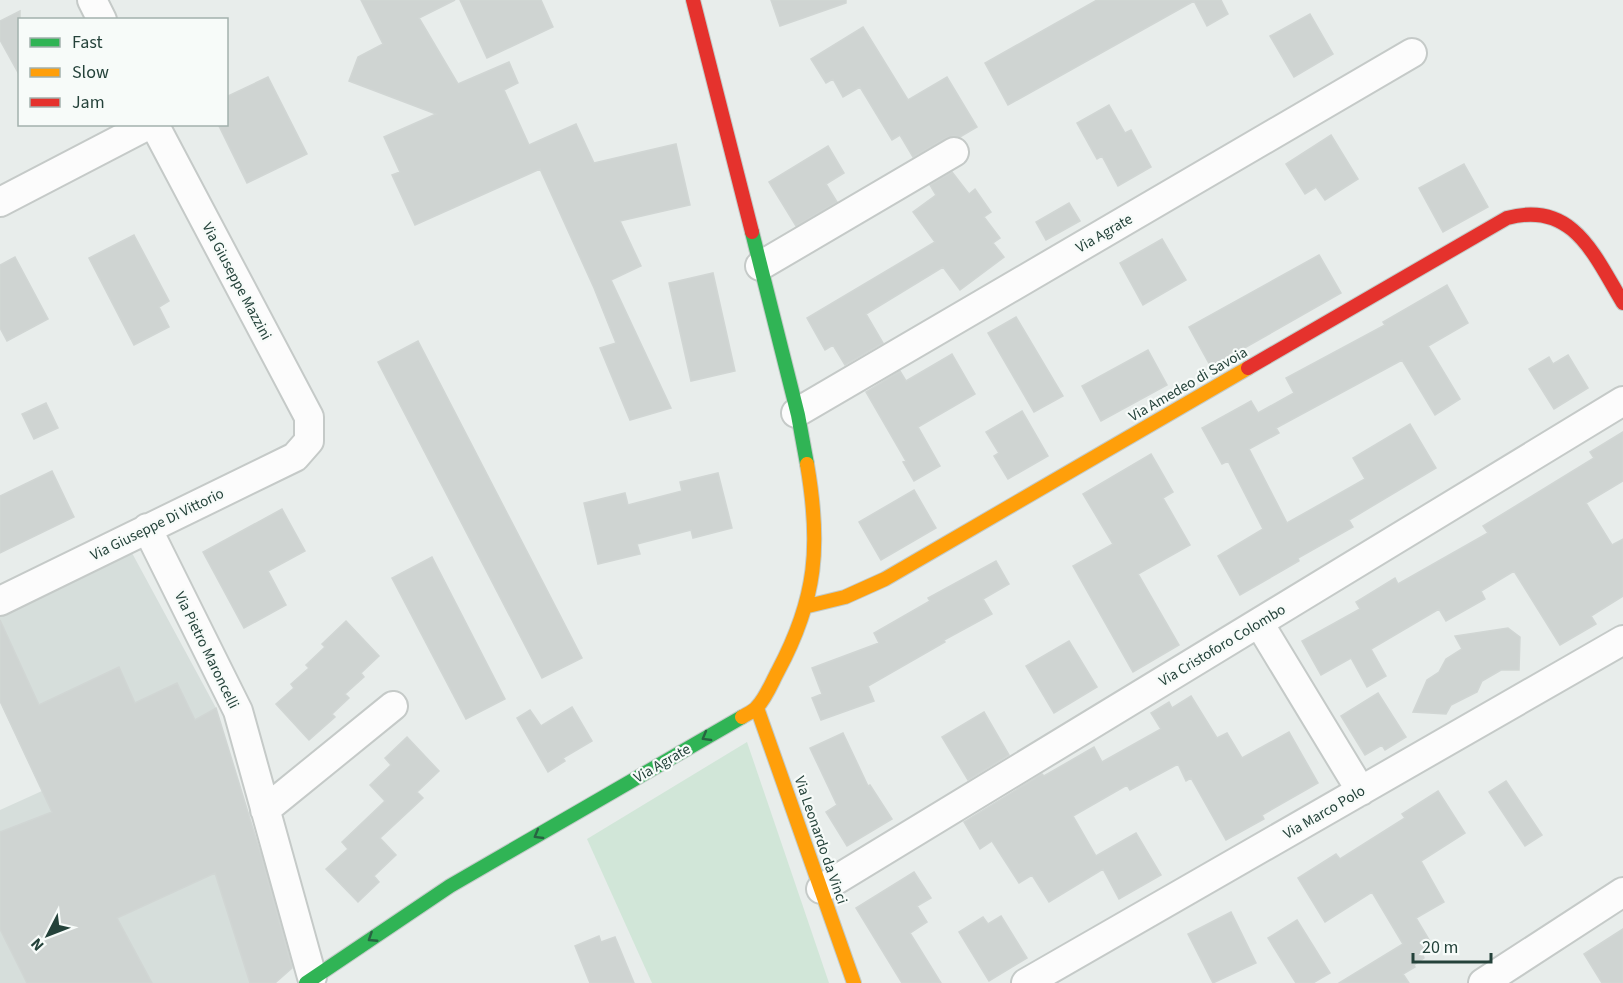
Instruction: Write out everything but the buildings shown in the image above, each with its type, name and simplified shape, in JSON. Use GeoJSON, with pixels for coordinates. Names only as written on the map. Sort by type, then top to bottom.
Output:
{"type":"FeatureCollection","features":[{"type":"Feature","properties":{"kind":"street"},"geometry":{"type":"LineString","coordinates":[[92,0],[101,18]]}},
{"type":"Feature","properties":{"kind":"street"},"geometry":{"type":"LineString","coordinates":[[693,0],[796,413],[808,468],[814,530],[813,576],[808,606],[757,708]]}},
{"type":"Feature","properties":{"kind":"street","name":"Via Agrate"},"geometry":{"type":"LineString","coordinates":[[796,413],[1412,53]]}},
{"type":"Feature","properties":{"kind":"street"},"geometry":{"type":"LineString","coordinates":[[0,202],[148,126]]}},
{"type":"Feature","properties":{"kind":"street","name":"Via Giuseppe Mazzini"},"geometry":{"type":"LineString","coordinates":[[153,126],[309,417],[309,441]]}},
{"type":"Feature","properties":{"kind":"street"},"geometry":{"type":"LineString","coordinates":[[760,266],[954,153]]}},
{"type":"Feature","properties":{"kind":"street","name":"Via Amedeo di Savoia"},"geometry":{"type":"LineString","coordinates":[[808,606],[845,597],[885,579],[1507,218],[1532,213],[1560,219],[1581,237],[1623,303]]}},
{"type":"Feature","properties":{"kind":"street","name":"Via Cristoforo Colombo"},"geometry":{"type":"LineString","coordinates":[[821,889],[1623,401]]}},
{"type":"Feature","properties":{"kind":"street","name":"Via Giuseppe Di Vittorio"},"geometry":{"type":"LineString","coordinates":[[0,602],[295,457],[309,441]]}},
{"type":"Feature","properties":{"kind":"street","name":"Via Pietro Maroncelli"},"geometry":{"type":"LineString","coordinates":[[147,528],[238,711],[309,980]]}},
{"type":"Feature","properties":{"kind":"street"},"geometry":{"type":"LineString","coordinates":[[1259,623],[1361,790]]}},
{"type":"Feature","properties":{"kind":"street","name":"Via Marco Polo"},"geometry":{"type":"LineString","coordinates":[[1026,983],[1623,640]]}},
{"type":"Feature","properties":{"kind":"street"},"geometry":{"type":"LineString","coordinates":[[265,810],[393,706]]}},
{"type":"Feature","properties":{"kind":"street","name":"Via Agrate"},"geometry":{"type":"LineString","coordinates":[[309,980],[450,886],[757,708]]}},
{"type":"Feature","properties":{"kind":"street","name":"Via Leonardo da Vinci"},"geometry":{"type":"LineString","coordinates":[[757,708],[854,983]]}},
{"type":"Feature","properties":{"kind":"street"},"geometry":{"type":"LineString","coordinates":[[1483,983],[1623,892]]}},
{"type":"Feature","properties":{"kind":"shaded area"},"geometry":{"type":"Polygon","coordinates":[[[132,553],[216,708],[262,857],[298,962],[275,983],[0,983],[0,810],[42,791],[0,702],[0,615],[132,553]]]}},
{"type":"Feature","properties":{"kind":"green space"},"geometry":{"type":"Polygon","coordinates":[[[747,742],[829,983],[652,983],[587,839],[747,742]]]}},
{"type":"Feature","properties":{"kind":"traffic: fast"},"geometry":{"type":"LineString","coordinates":[[752,232],[798,415],[807,464]]}},
{"type":"Feature","properties":{"kind":"traffic: fast"},"geometry":{"type":"LineString","coordinates":[[306,983],[450,886],[742,717]]}},
{"type":"Feature","properties":{"kind":"traffic: slow"},"geometry":{"type":"LineString","coordinates":[[808,606],[845,597],[885,579],[1248,368]]}},
{"type":"Feature","properties":{"kind":"traffic: slow"},"geometry":{"type":"LineString","coordinates":[[742,717],[756,708],[769,690],[791,644],[808,595],[814,546],[814,520],[807,464]]}},
{"type":"Feature","properties":{"kind":"traffic: slow"},"geometry":{"type":"LineString","coordinates":[[757,708],[854,983]]}},
{"type":"Feature","properties":{"kind":"traffic: jam"},"geometry":{"type":"LineString","coordinates":[[693,0],[752,232]]}},
{"type":"Feature","properties":{"kind":"traffic: jam"},"geometry":{"type":"LineString","coordinates":[[1248,368],[1507,218],[1530,215],[1549,217],[1565,224],[1591,250],[1623,303]]}}]}
